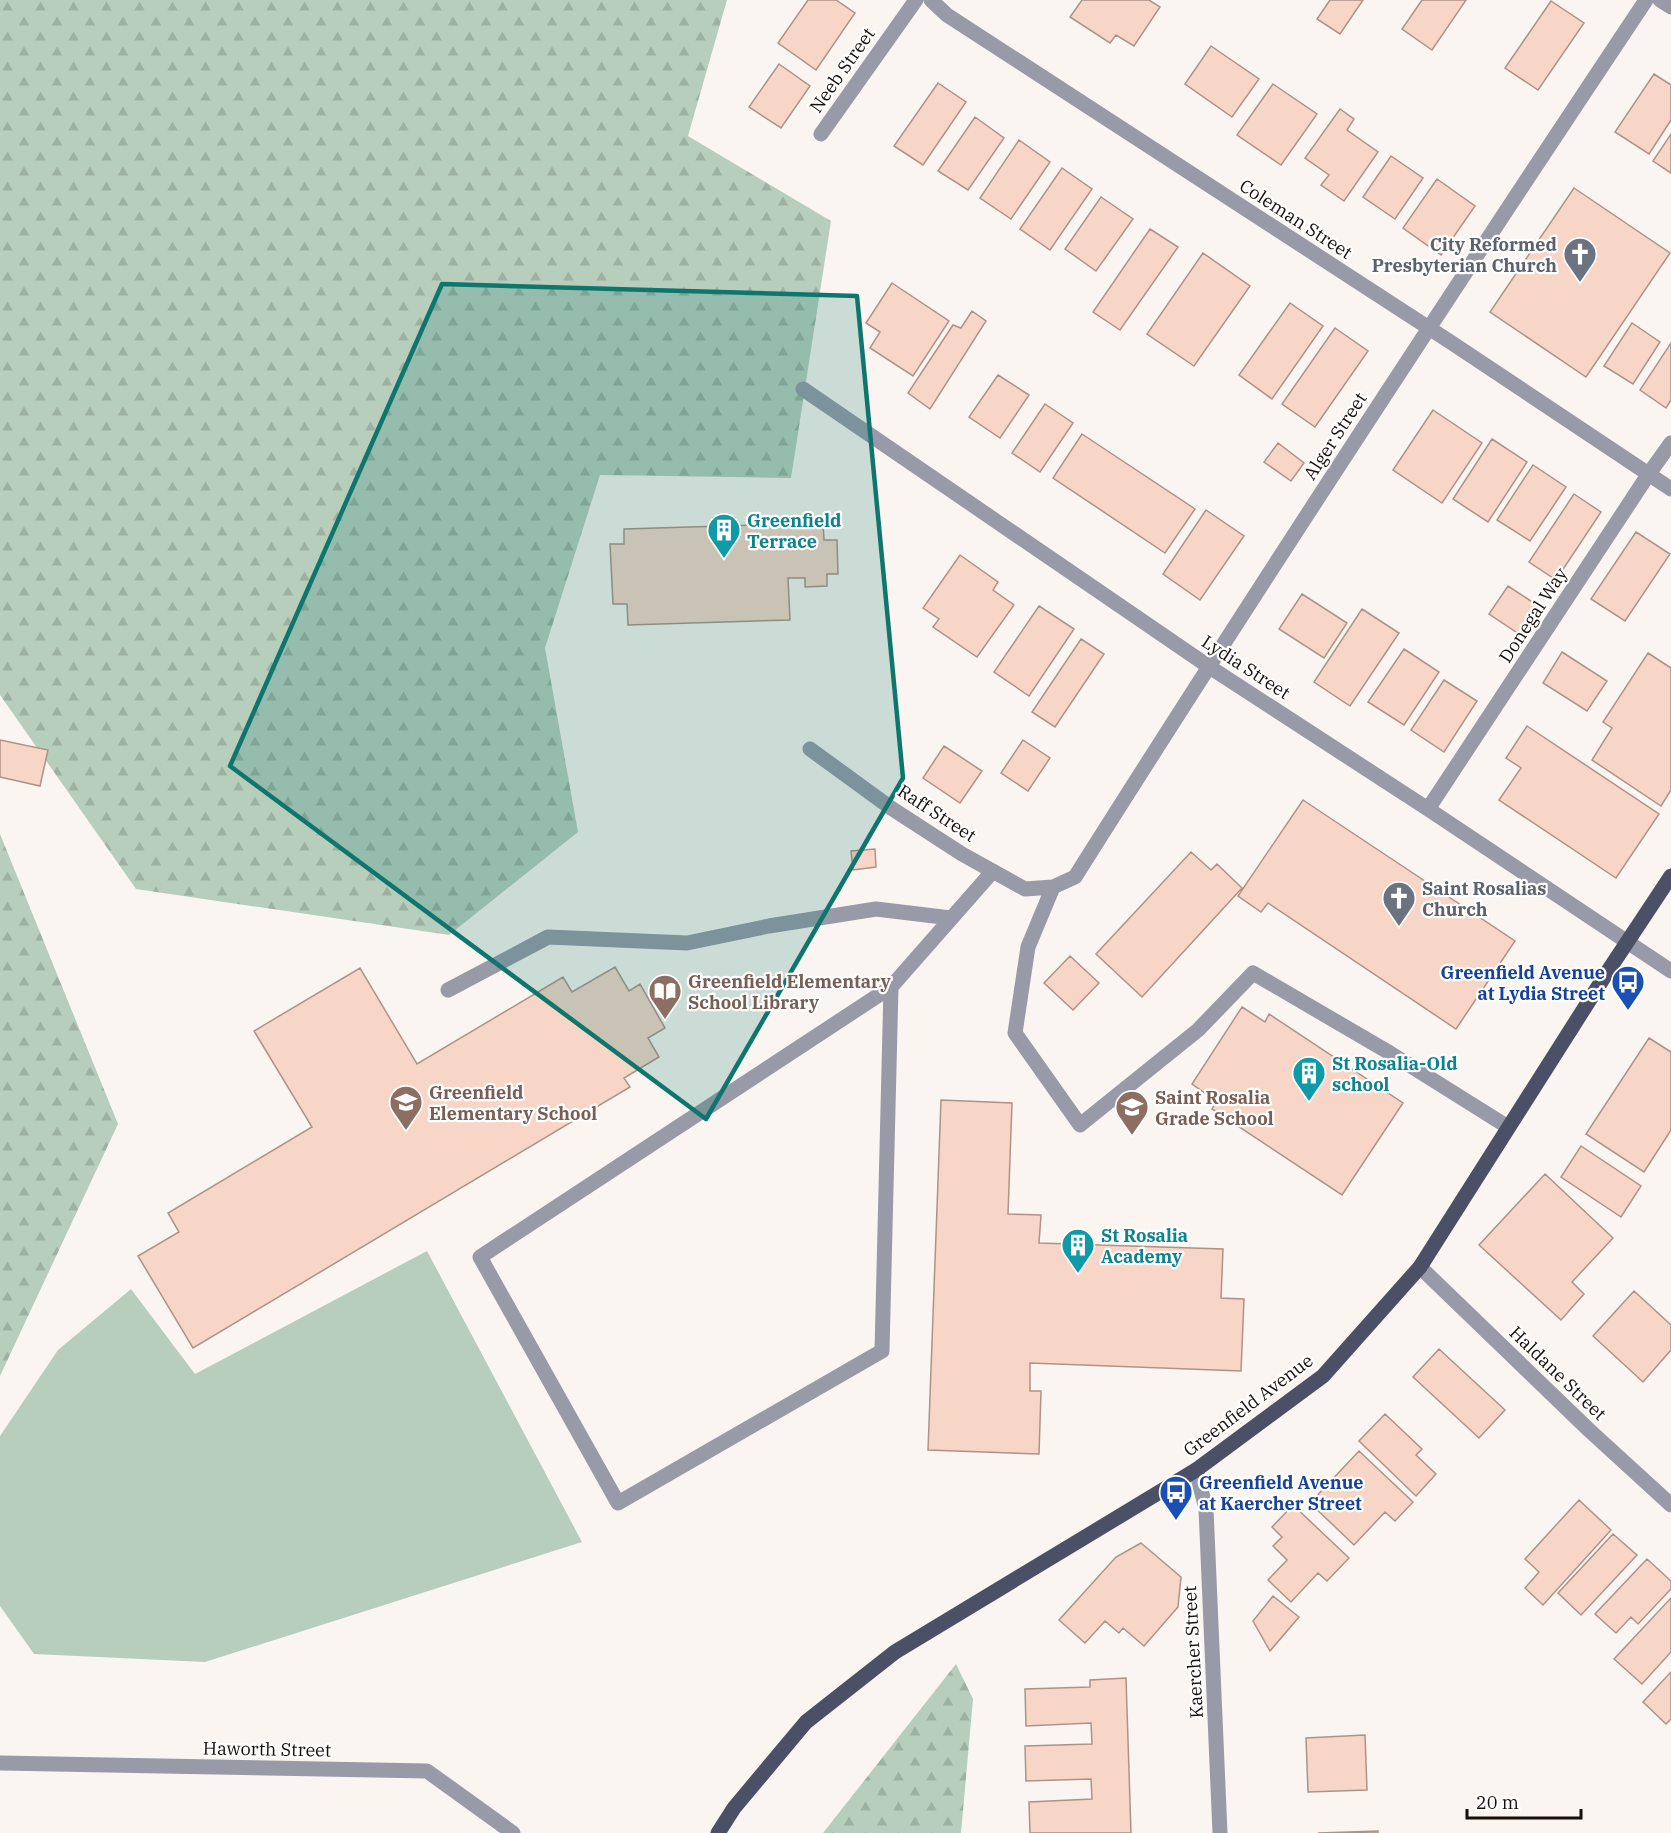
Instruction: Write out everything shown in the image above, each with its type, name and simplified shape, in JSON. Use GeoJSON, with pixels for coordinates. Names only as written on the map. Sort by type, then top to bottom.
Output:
{"type":"FeatureCollection","features":[{"type":"Feature","properties":{"kind":"main road","name":"Greenfield Avenue"},"geometry":{"type":"LineString","coordinates":[[718,1833],[734,1808],[806,1722],[895,1652],[1196,1470],[1323,1376],[1420,1267],[1671,876]]}},
{"type":"Feature","properties":{"kind":"street","name":"Neeb Street"},"geometry":{"type":"LineString","coordinates":[[821,134],[916,0]]}},
{"type":"Feature","properties":{"kind":"street","name":"Coleman Street"},"geometry":{"type":"LineString","coordinates":[[931,0],[947,15],[1671,489]]}},
{"type":"Feature","properties":{"kind":"street","name":"Alger Street"},"geometry":{"type":"LineString","coordinates":[[1053,887],[1075,877],[1208,666],[1428,328],[1647,0]]}},
{"type":"Feature","properties":{"kind":"street"},"geometry":{"type":"LineString","coordinates":[[1660,0],[1671,7]]}},
{"type":"Feature","properties":{"kind":"street","name":"Lydia Street"},"geometry":{"type":"LineString","coordinates":[[803,389],[1208,666],[1671,971]]}},
{"type":"Feature","properties":{"kind":"street","name":"Donegal Way"},"geometry":{"type":"LineString","coordinates":[[1428,809],[1648,474],[1671,443]]}},
{"type":"Feature","properties":{"kind":"street","name":"Raff Street"},"geometry":{"type":"LineString","coordinates":[[810,748],[891,808],[993,871],[1025,889],[1053,887]]}},
{"type":"Feature","properties":{"kind":"street"},"geometry":{"type":"LineString","coordinates":[[891,987],[882,1351],[618,1503],[480,1257],[891,987],[993,871]]}},
{"type":"Feature","properties":{"kind":"street"},"geometry":{"type":"LineString","coordinates":[[1053,887],[1028,947],[1015,1033],[1080,1125],[1198,1030],[1253,973],[1390,1053],[1509,1127]]}},
{"type":"Feature","properties":{"kind":"street"},"geometry":{"type":"LineString","coordinates":[[448,990],[548,938],[687,943],[769,926],[876,909],[951,918]]}},
{"type":"Feature","properties":{"kind":"street","name":"Haldane Street"},"geometry":{"type":"LineString","coordinates":[[1420,1267],[1589,1430],[1671,1505]]}},
{"type":"Feature","properties":{"kind":"street","name":"Kaercher Street"},"geometry":{"type":"LineString","coordinates":[[1196,1470],[1206,1509],[1220,1833]]}},
{"type":"Feature","properties":{"kind":"street","name":"Haworth Street"},"geometry":{"type":"LineString","coordinates":[[0,1763],[427,1772],[513,1833]]}},
{"type":"Feature","properties":{"kind":"highlighted area"},"geometry":{"type":"Polygon","coordinates":[[[442,284],[857,296],[903,778],[706,1119],[230,766],[442,284]]]}},
{"type":"Feature","properties":{"kind":"green space"},"geometry":{"type":"Polygon","coordinates":[[[0,0],[727,0],[688,136],[831,221],[791,478],[600,475],[545,648],[578,832],[449,935],[136,889],[0,695],[0,0]]]}},
{"type":"Feature","properties":{"kind":"green space"},"geometry":{"type":"Polygon","coordinates":[[[0,834],[118,1124],[0,1376],[0,834]]]}},
{"type":"Feature","properties":{"kind":"green space"},"geometry":{"type":"Polygon","coordinates":[[[427,1251],[582,1542],[205,1662],[34,1654],[0,1606],[0,1436],[58,1350],[131,1289],[195,1374],[427,1251]]]}},
{"type":"Feature","properties":{"kind":"green space"},"geometry":{"type":"Polygon","coordinates":[[[956,1664],[973,1699],[961,1833],[823,1833],[956,1664]]]}},
{"type":"Feature","properties":{"kind":"building"},"geometry":{"type":"Polygon","coordinates":[[[808,0],[836,0],[855,13],[816,70],[778,43],[808,0]]]}},
{"type":"Feature","properties":{"kind":"building"},"geometry":{"type":"Polygon","coordinates":[[[1082,0],[1149,0],[1160,7],[1134,46],[1116,35],[1110,43],[1070,17],[1082,0]]]}},
{"type":"Feature","properties":{"kind":"building"},"geometry":{"type":"Polygon","coordinates":[[[1330,0],[1363,0],[1340,34],[1317,19],[1330,0]]]}},
{"type":"Feature","properties":{"kind":"building"},"geometry":{"type":"Polygon","coordinates":[[[1422,0],[1466,0],[1432,50],[1402,29],[1422,0]]]}},
{"type":"Feature","properties":{"kind":"building"},"geometry":{"type":"Polygon","coordinates":[[[1551,1],[1584,23],[1538,90],[1505,68],[1551,1]]]}},
{"type":"Feature","properties":{"kind":"building"},"geometry":{"type":"Polygon","coordinates":[[[1211,46],[1259,79],[1232,117],[1185,84],[1211,46]]]}},
{"type":"Feature","properties":{"kind":"building"},"geometry":{"type":"Polygon","coordinates":[[[779,64],[810,86],[781,128],[749,107],[779,64]]]}},
{"type":"Feature","properties":{"kind":"building"},"geometry":{"type":"Polygon","coordinates":[[[1654,74],[1671,85],[1671,120],[1649,154],[1615,132],[1654,74]]]}},
{"type":"Feature","properties":{"kind":"building"},"geometry":{"type":"Polygon","coordinates":[[[938,83],[966,102],[923,165],[894,146],[938,83]]]}},
{"type":"Feature","properties":{"kind":"building"},"geometry":{"type":"Polygon","coordinates":[[[1273,84],[1317,114],[1281,165],[1237,135],[1273,84]]]}},
{"type":"Feature","properties":{"kind":"building"},"geometry":{"type":"Polygon","coordinates":[[[1340,109],[1354,119],[1347,130],[1378,152],[1344,201],[1321,185],[1329,175],[1305,158],[1340,109]]]}},
{"type":"Feature","properties":{"kind":"building"},"geometry":{"type":"Polygon","coordinates":[[[975,117],[1004,138],[968,190],[938,171],[975,117]]]}},
{"type":"Feature","properties":{"kind":"building"},"geometry":{"type":"Polygon","coordinates":[[[1671,134],[1671,173],[1653,161],[1671,134]]]}},
{"type":"Feature","properties":{"kind":"building"},"geometry":{"type":"Polygon","coordinates":[[[1019,140],[1050,162],[1011,219],[980,198],[1019,140]]]}},
{"type":"Feature","properties":{"kind":"building"},"geometry":{"type":"Polygon","coordinates":[[[1391,156],[1423,178],[1395,219],[1363,197],[1391,156]]]}},
{"type":"Feature","properties":{"kind":"building"},"geometry":{"type":"Polygon","coordinates":[[[1062,168],[1092,189],[1050,250],[1020,229],[1062,168]]]}},
{"type":"Feature","properties":{"kind":"building"},"geometry":{"type":"Polygon","coordinates":[[[1437,179],[1475,206],[1441,255],[1403,228],[1437,179]]]}},
{"type":"Feature","properties":{"kind":"building","name":"City Reformed Presbyterian Church"},"geometry":{"type":"Polygon","coordinates":[[[1574,188],[1670,253],[1586,377],[1490,312],[1574,188]]]}},
{"type":"Feature","properties":{"kind":"building"},"geometry":{"type":"Polygon","coordinates":[[[1101,197],[1133,219],[1096,271],[1065,249],[1101,197]]]}},
{"type":"Feature","properties":{"kind":"building"},"geometry":{"type":"Polygon","coordinates":[[[1150,229],[1178,247],[1120,330],[1093,312],[1150,229]]]}},
{"type":"Feature","properties":{"kind":"building"},"geometry":{"type":"Polygon","coordinates":[[[1203,253],[1250,286],[1194,366],[1147,334],[1203,253]]]}},
{"type":"Feature","properties":{"kind":"building"},"geometry":{"type":"Polygon","coordinates":[[[892,283],[949,321],[913,376],[870,348],[880,332],[866,323],[892,283]]]}},
{"type":"Feature","properties":{"kind":"building"},"geometry":{"type":"Polygon","coordinates":[[[1290,303],[1323,326],[1272,399],[1239,375],[1290,303]]]}},
{"type":"Feature","properties":{"kind":"building"},"geometry":{"type":"Polygon","coordinates":[[[972,311],[986,321],[930,409],[908,393],[953,325],[961,328],[972,311]]]}},
{"type":"Feature","properties":{"kind":"building"},"geometry":{"type":"Polygon","coordinates":[[[1632,323],[1660,342],[1633,384],[1604,366],[1632,323]]]}},
{"type":"Feature","properties":{"kind":"building"},"geometry":{"type":"Polygon","coordinates":[[[1335,328],[1368,351],[1315,427],[1282,404],[1335,328]]]}},
{"type":"Feature","properties":{"kind":"building"},"geometry":{"type":"Polygon","coordinates":[[[1671,343],[1671,400],[1666,408],[1640,390],[1671,343]]]}},
{"type":"Feature","properties":{"kind":"building"},"geometry":{"type":"Polygon","coordinates":[[[998,375],[1029,395],[1000,438],[969,417],[998,375]]]}},
{"type":"Feature","properties":{"kind":"building"},"geometry":{"type":"Polygon","coordinates":[[[1045,404],[1073,423],[1040,472],[1012,453],[1045,404]]]}},
{"type":"Feature","properties":{"kind":"building"},"geometry":{"type":"Polygon","coordinates":[[[1433,410],[1482,443],[1442,503],[1393,470],[1433,410]]]}},
{"type":"Feature","properties":{"kind":"building"},"geometry":{"type":"Polygon","coordinates":[[[1082,434],[1195,509],[1165,553],[1053,478],[1082,434]]]}},
{"type":"Feature","properties":{"kind":"building"},"geometry":{"type":"Polygon","coordinates":[[[1492,439],[1527,462],[1488,522],[1453,499],[1492,439]]]}},
{"type":"Feature","properties":{"kind":"building"},"geometry":{"type":"Polygon","coordinates":[[[1278,443],[1304,463],[1291,481],[1264,462],[1278,443]]]}},
{"type":"Feature","properties":{"kind":"building"},"geometry":{"type":"Polygon","coordinates":[[[1533,465],[1566,487],[1530,541],[1497,520],[1533,465]]]}},
{"type":"Feature","properties":{"kind":"building"},"geometry":{"type":"Polygon","coordinates":[[[1574,494],[1601,512],[1556,580],[1529,562],[1574,494]]]}},
{"type":"Feature","properties":{"kind":"building"},"geometry":{"type":"Polygon","coordinates":[[[1206,510],[1244,536],[1200,600],[1163,574],[1206,510]]]}},
{"type":"Feature","properties":{"kind":"building","name":"Greenfield Terrace"},"geometry":{"type":"Polygon","coordinates":[[[823,523],[824,540],[837,540],[838,574],[827,574],[827,586],[805,587],[805,578],[788,578],[790,620],[628,625],[627,604],[613,604],[610,544],[624,544],[624,529],[823,523]]]}},
{"type":"Feature","properties":{"kind":"building"},"geometry":{"type":"Polygon","coordinates":[[[1636,532],[1670,554],[1625,621],[1591,599],[1636,532]]]}},
{"type":"Feature","properties":{"kind":"building"},"geometry":{"type":"Polygon","coordinates":[[[960,555],[998,582],[993,590],[1014,605],[977,657],[933,627],[939,619],[923,608],[960,555]]]}},
{"type":"Feature","properties":{"kind":"building"},"geometry":{"type":"Polygon","coordinates":[[[1508,586],[1537,605],[1519,634],[1489,614],[1508,586]]]}},
{"type":"Feature","properties":{"kind":"building"},"geometry":{"type":"Polygon","coordinates":[[[1302,594],[1347,623],[1324,658],[1279,629],[1302,594]]]}},
{"type":"Feature","properties":{"kind":"building"},"geometry":{"type":"Polygon","coordinates":[[[1039,606],[1074,629],[1029,696],[994,672],[1039,606]]]}},
{"type":"Feature","properties":{"kind":"building"},"geometry":{"type":"Polygon","coordinates":[[[1362,609],[1399,633],[1350,706],[1314,682],[1362,609]]]}},
{"type":"Feature","properties":{"kind":"building"},"geometry":{"type":"Polygon","coordinates":[[[1081,639],[1104,654],[1055,727],[1032,712],[1081,639]]]}},
{"type":"Feature","properties":{"kind":"building"},"geometry":{"type":"Polygon","coordinates":[[[1404,649],[1439,672],[1404,725],[1368,702],[1404,649]]]}},
{"type":"Feature","properties":{"kind":"building"},"geometry":{"type":"Polygon","coordinates":[[[1562,652],[1607,681],[1587,711],[1543,683],[1562,652]]]}},
{"type":"Feature","properties":{"kind":"building"},"geometry":{"type":"Polygon","coordinates":[[[1648,653],[1671,668],[1671,790],[1661,806],[1592,760],[1612,728],[1603,722],[1648,653]]]}},
{"type":"Feature","properties":{"kind":"building"},"geometry":{"type":"Polygon","coordinates":[[[1444,680],[1477,701],[1444,752],[1411,730],[1444,680]]]}},
{"type":"Feature","properties":{"kind":"building"},"geometry":{"type":"Polygon","coordinates":[[[1527,726],[1659,814],[1616,878],[1499,800],[1521,768],[1506,758],[1527,726]]]}},
{"type":"Feature","properties":{"kind":"building"},"geometry":{"type":"Polygon","coordinates":[[[0,740],[48,750],[40,786],[0,777],[0,740]]]}},
{"type":"Feature","properties":{"kind":"building"},"geometry":{"type":"Polygon","coordinates":[[[1023,740],[1050,758],[1028,791],[1001,773],[1023,740]]]}},
{"type":"Feature","properties":{"kind":"building"},"geometry":{"type":"Polygon","coordinates":[[[944,746],[982,771],[960,803],[923,778],[944,746]]]}},
{"type":"Feature","properties":{"kind":"building","name":"Saint Rosalias Church"},"geometry":{"type":"Polygon","coordinates":[[[1303,800],[1515,941],[1456,1029],[1268,903],[1261,912],[1238,896],[1303,800]]]}},
{"type":"Feature","properties":{"kind":"building"},"geometry":{"type":"Polygon","coordinates":[[[875,849],[876,867],[853,870],[851,851],[875,849]]]}},
{"type":"Feature","properties":{"kind":"building"},"geometry":{"type":"Polygon","coordinates":[[[1191,852],[1211,870],[1217,864],[1242,888],[1142,997],[1096,954],[1191,852]]]}},
{"type":"Feature","properties":{"kind":"building"},"geometry":{"type":"Polygon","coordinates":[[[1070,956],[1099,983],[1073,1010],[1044,983],[1070,956]]]}},
{"type":"Feature","properties":{"kind":"building"},"geometry":{"type":"Polygon","coordinates":[[[615,967],[629,991],[640,984],[665,1028],[648,1038],[659,1057],[624,1078],[630,1087],[193,1348],[138,1256],[179,1232],[168,1213],[312,1127],[254,1031],[360,968],[417,1064],[563,977],[572,992],[615,967]]]}},
{"type":"Feature","properties":{"kind":"building","name":"St Rosalia-Old school"},"geometry":{"type":"Polygon","coordinates":[[[1242,1007],[1265,1022],[1269,1014],[1403,1103],[1342,1195],[1212,1109],[1216,1101],[1192,1084],[1242,1007]]]}},
{"type":"Feature","properties":{"kind":"building"},"geometry":{"type":"Polygon","coordinates":[[[1649,1038],[1671,1052],[1671,1130],[1644,1172],[1586,1134],[1649,1038]]]}},
{"type":"Feature","properties":{"kind":"building","name":"St Rosalia Academy"},"geometry":{"type":"Polygon","coordinates":[[[941,1100],[1012,1103],[1008,1214],[1041,1215],[1039,1243],[1223,1249],[1221,1298],[1244,1299],[1241,1371],[1030,1363],[1030,1391],[1041,1391],[1039,1454],[928,1450],[941,1100]]]}},
{"type":"Feature","properties":{"kind":"building"},"geometry":{"type":"Polygon","coordinates":[[[1581,1146],[1641,1186],[1621,1217],[1561,1177],[1581,1146]]]}},
{"type":"Feature","properties":{"kind":"building"},"geometry":{"type":"Polygon","coordinates":[[[1545,1174],[1613,1238],[1572,1282],[1584,1294],[1561,1320],[1479,1245],[1545,1174]]]}},
{"type":"Feature","properties":{"kind":"building"},"geometry":{"type":"Polygon","coordinates":[[[1634,1291],[1671,1325],[1671,1350],[1643,1382],[1593,1336],[1634,1291]]]}},
{"type":"Feature","properties":{"kind":"building"},"geometry":{"type":"Polygon","coordinates":[[[1439,1349],[1505,1410],[1479,1438],[1413,1377],[1439,1349]]]}},
{"type":"Feature","properties":{"kind":"building"},"geometry":{"type":"Polygon","coordinates":[[[1385,1414],[1422,1449],[1416,1455],[1436,1474],[1416,1496],[1359,1441],[1385,1414]]]}},
{"type":"Feature","properties":{"kind":"building"},"geometry":{"type":"Polygon","coordinates":[[[1359,1451],[1413,1502],[1395,1521],[1385,1512],[1354,1545],[1310,1503],[1359,1451]]]}},
{"type":"Feature","properties":{"kind":"building"},"geometry":{"type":"Polygon","coordinates":[[[1579,1500],[1611,1530],[1543,1605],[1525,1588],[1539,1572],[1525,1559],[1579,1500]]]}},
{"type":"Feature","properties":{"kind":"building"},"geometry":{"type":"Polygon","coordinates":[[[1293,1505],[1349,1558],[1327,1581],[1318,1573],[1291,1602],[1268,1580],[1287,1560],[1273,1546],[1282,1537],[1272,1527],[1293,1505]]]}},
{"type":"Feature","properties":{"kind":"building"},"geometry":{"type":"Polygon","coordinates":[[[1613,1534],[1637,1555],[1581,1615],[1558,1593],[1613,1534]]]}},
{"type":"Feature","properties":{"kind":"building"},"geometry":{"type":"Polygon","coordinates":[[[1141,1543],[1181,1577],[1178,1607],[1144,1646],[1123,1628],[1119,1633],[1105,1621],[1085,1643],[1059,1620],[1116,1557],[1141,1543]]]}},
{"type":"Feature","properties":{"kind":"building"},"geometry":{"type":"Polygon","coordinates":[[[1647,1559],[1671,1581],[1671,1589],[1638,1624],[1631,1617],[1616,1633],[1595,1614],[1647,1559]]]}},
{"type":"Feature","properties":{"kind":"building"},"geometry":{"type":"Polygon","coordinates":[[[1273,1596],[1299,1617],[1270,1651],[1253,1621],[1273,1596]]]}},
{"type":"Feature","properties":{"kind":"building"},"geometry":{"type":"Polygon","coordinates":[[[1671,1598],[1671,1652],[1642,1684],[1614,1659],[1671,1598]]]}},
{"type":"Feature","properties":{"kind":"building"},"geometry":{"type":"Polygon","coordinates":[[[1671,1672],[1671,1719],[1666,1724],[1643,1702],[1671,1672]]]}},
{"type":"Feature","properties":{"kind":"building"},"geometry":{"type":"Polygon","coordinates":[[[1126,1678],[1131,1833],[1030,1833],[1029,1802],[1092,1799],[1091,1779],[1026,1781],[1025,1746],[1092,1744],[1091,1723],[1026,1726],[1025,1689],[1090,1687],[1090,1680],[1126,1678]]]}},
{"type":"Feature","properties":{"kind":"building"},"geometry":{"type":"Polygon","coordinates":[[[1365,1735],[1367,1790],[1308,1792],[1306,1738],[1365,1735]]]}},
{"type":"Feature","properties":{"kind":"building"},"geometry":{"type":"Polygon","coordinates":[[[1378,1831],[1378,1833],[1318,1833],[1378,1831]]]}},
{"type":"Feature","properties":{"kind":"place","name":"City Reformed Presbyterian Church"},"geometry":{"type":"Point","coordinates":[1580,283]}},
{"type":"Feature","properties":{"kind":"place","name":"Greenfield Terrace"},"geometry":{"type":"Point","coordinates":[724,559]}},
{"type":"Feature","properties":{"kind":"place","name":"Saint Rosalias Church"},"geometry":{"type":"Point","coordinates":[1399,927]}},
{"type":"Feature","properties":{"kind":"place","name":"Greenfield Avenue at Lydia Street"},"geometry":{"type":"Point","coordinates":[1628,1011]}},
{"type":"Feature","properties":{"kind":"place","name":"Greenfield Elementary School Library"},"geometry":{"type":"Point","coordinates":[665,1020]}},
{"type":"Feature","properties":{"kind":"place","name":"St Rosalia-Old school"},"geometry":{"type":"Point","coordinates":[1309,1102]}},
{"type":"Feature","properties":{"kind":"place","name":"Greenfield Elementary School"},"geometry":{"type":"Point","coordinates":[406,1131]}},
{"type":"Feature","properties":{"kind":"place","name":"Saint Rosalia Grade School"},"geometry":{"type":"Point","coordinates":[1132,1136]}},
{"type":"Feature","properties":{"kind":"place","name":"St Rosalia Academy"},"geometry":{"type":"Point","coordinates":[1078,1274]}},
{"type":"Feature","properties":{"kind":"place","name":"Greenfield Avenue at Kaercher Street"},"geometry":{"type":"Point","coordinates":[1176,1521]}}]}
